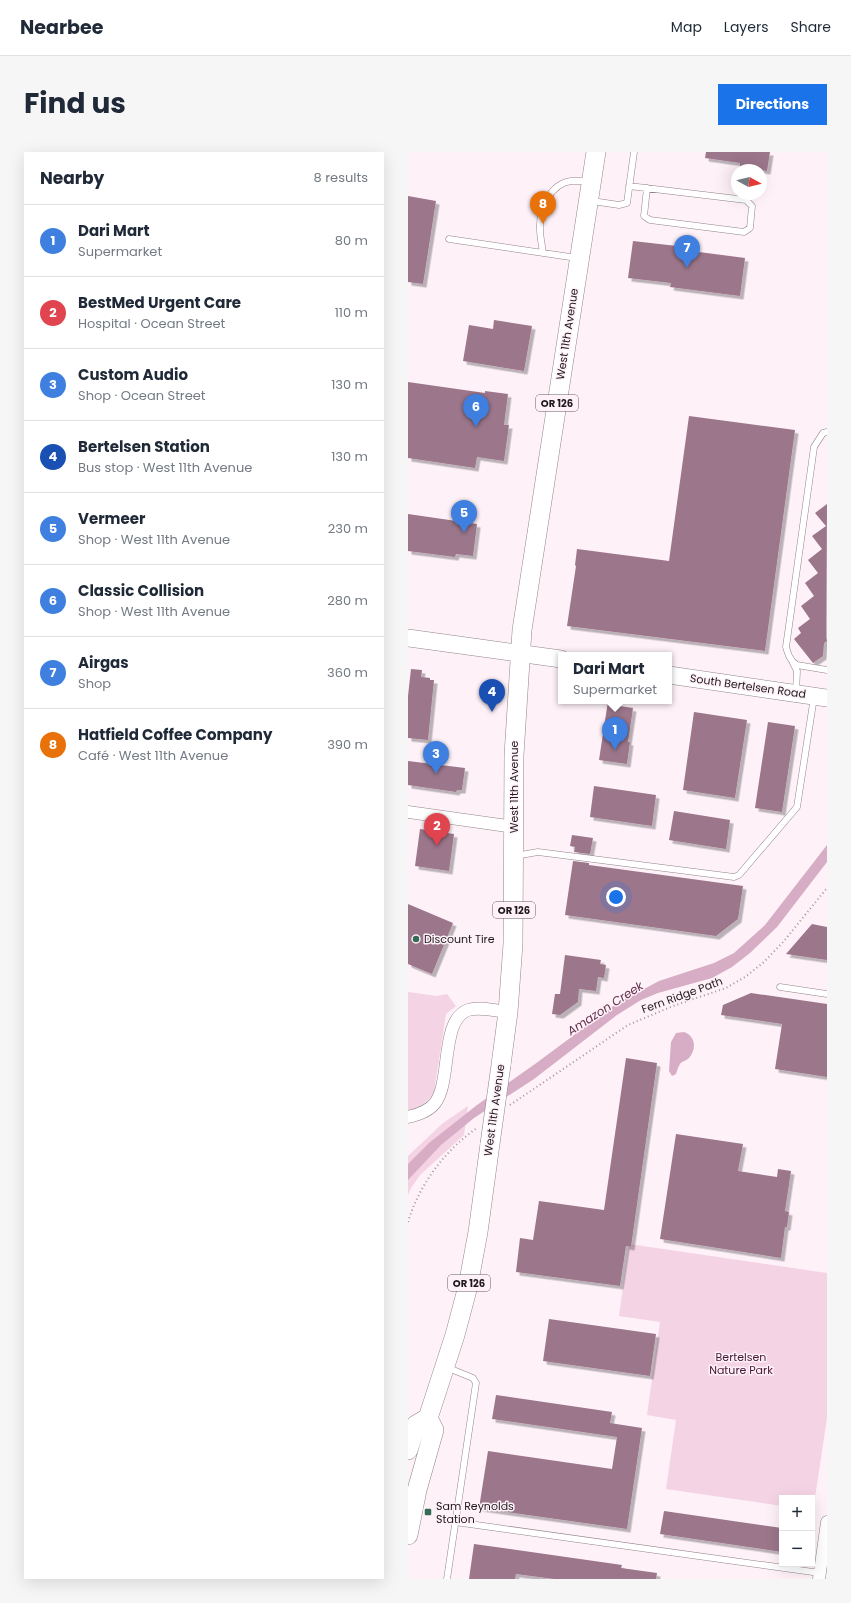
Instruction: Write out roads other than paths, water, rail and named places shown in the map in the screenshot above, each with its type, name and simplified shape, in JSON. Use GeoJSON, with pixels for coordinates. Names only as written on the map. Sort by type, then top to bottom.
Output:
{"type":"FeatureCollection","features":[{"type":"Feature","properties":{"kind":"main road","name":"West 11th Avenue"},"geometry":{"type":"LineString","coordinates":[[408,1450],[416,1425],[428,1418],[461,1314],[471,1272],[490,1144],[508,1012],[513,944],[514,733],[522,630],[596,152]]}},
{"type":"Feature","properties":{"kind":"main road"},"geometry":{"type":"LineString","coordinates":[[408,1535],[417,1490],[434,1430],[428,1418]]}},
{"type":"Feature","properties":{"kind":"street"},"geometry":{"type":"LineString","coordinates":[[408,638],[558,660]]}},
{"type":"Feature","properties":{"kind":"street","name":"South Bertelsen Road"},"geometry":{"type":"LineString","coordinates":[[672,675],[820,697]]}},
{"type":"Feature","properties":{"kind":"street"},"geometry":{"type":"LineString","coordinates":[[408,812],[514,827]]}},
{"type":"Feature","properties":{"kind":"street"},"geometry":{"type":"LineString","coordinates":[[408,1117],[425,1110],[434,1104],[440,1094],[451,1033],[454,1023],[460,1016],[467,1010],[478,1009],[508,1012]]}},
{"type":"Feature","properties":{"kind":"street"},"geometry":{"type":"LineString","coordinates":[[819,1576],[827,1522]]}},
{"type":"Feature","properties":{"kind":"lane"},"geometry":{"type":"LineString","coordinates":[[588,200],[619,205],[627,203],[634,152]]}},
{"type":"Feature","properties":{"kind":"lane"},"geometry":{"type":"LineString","coordinates":[[543,253],[540,229],[541,215],[552,190],[570,182],[591,181]]}},
{"type":"Feature","properties":{"kind":"lane"},"geometry":{"type":"LineString","coordinates":[[629,186],[647,188],[746,200],[752,206],[750,228],[744,232],[650,220],[644,216],[647,188]]}},
{"type":"Feature","properties":{"kind":"lane"},"geometry":{"type":"LineString","coordinates":[[449,239],[579,259]]}},
{"type":"Feature","properties":{"kind":"lane"},"geometry":{"type":"LineString","coordinates":[[827,432],[823,433],[814,447],[786,647],[793,663],[800,668],[827,670]]}},
{"type":"Feature","properties":{"kind":"lane"},"geometry":{"type":"LineString","coordinates":[[796,693],[800,668]]}},
{"type":"Feature","properties":{"kind":"lane"},"geometry":{"type":"LineString","coordinates":[[514,857],[538,852],[734,877],[739,875],[797,807],[820,697]]}},
{"type":"Feature","properties":{"kind":"lane"},"geometry":{"type":"LineString","coordinates":[[780,987],[827,994]]}},
{"type":"Feature","properties":{"kind":"lane"},"geometry":{"type":"LineString","coordinates":[[445,1367],[473,1378],[476,1383],[447,1579]]}},
{"type":"Feature","properties":{"kind":"lane"},"geometry":{"type":"LineString","coordinates":[[455,1522],[819,1576]]}},
{"type":"Feature","properties":{"kind":"place","name":"Hatfield Coffee Company"},"geometry":{"type":"Point","coordinates":[543,224]}},
{"type":"Feature","properties":{"kind":"place","name":"Airgas"},"geometry":{"type":"Point","coordinates":[687,268]}},
{"type":"Feature","properties":{"kind":"place","name":"Classic Collision"},"geometry":{"type":"Point","coordinates":[476,427]}},
{"type":"Feature","properties":{"kind":"place","name":"Vermeer"},"geometry":{"type":"Point","coordinates":[464,533]}},
{"type":"Feature","properties":{"kind":"place","name":"Bertelsen Station"},"geometry":{"type":"Point","coordinates":[492,712]}},
{"type":"Feature","properties":{"kind":"place","name":"Dari Mart"},"geometry":{"type":"Point","coordinates":[615,750]}},
{"type":"Feature","properties":{"kind":"place","name":"Custom Audio"},"geometry":{"type":"Point","coordinates":[436,774]}},
{"type":"Feature","properties":{"kind":"place","name":"BestMed Urgent Care"},"geometry":{"type":"Point","coordinates":[437,846]}},
{"type":"Feature","properties":{"kind":"place","name":"Discount Tire"},"geometry":{"type":"Point","coordinates":[416,939]}},
{"type":"Feature","properties":{"kind":"place","name":"Sam Reynolds Station"},"geometry":{"type":"Point","coordinates":[428,1512]}},
{"type":"Feature","properties":{"kind":"water label","name":"Amazon Creek"},"geometry":{"type":"Point","coordinates":[605,1008]}},
{"type":"Feature","properties":{"kind":"park label","name":"Bertelsen Nature Park"},"geometry":{"type":"Point","coordinates":[741,1363]}}]}
